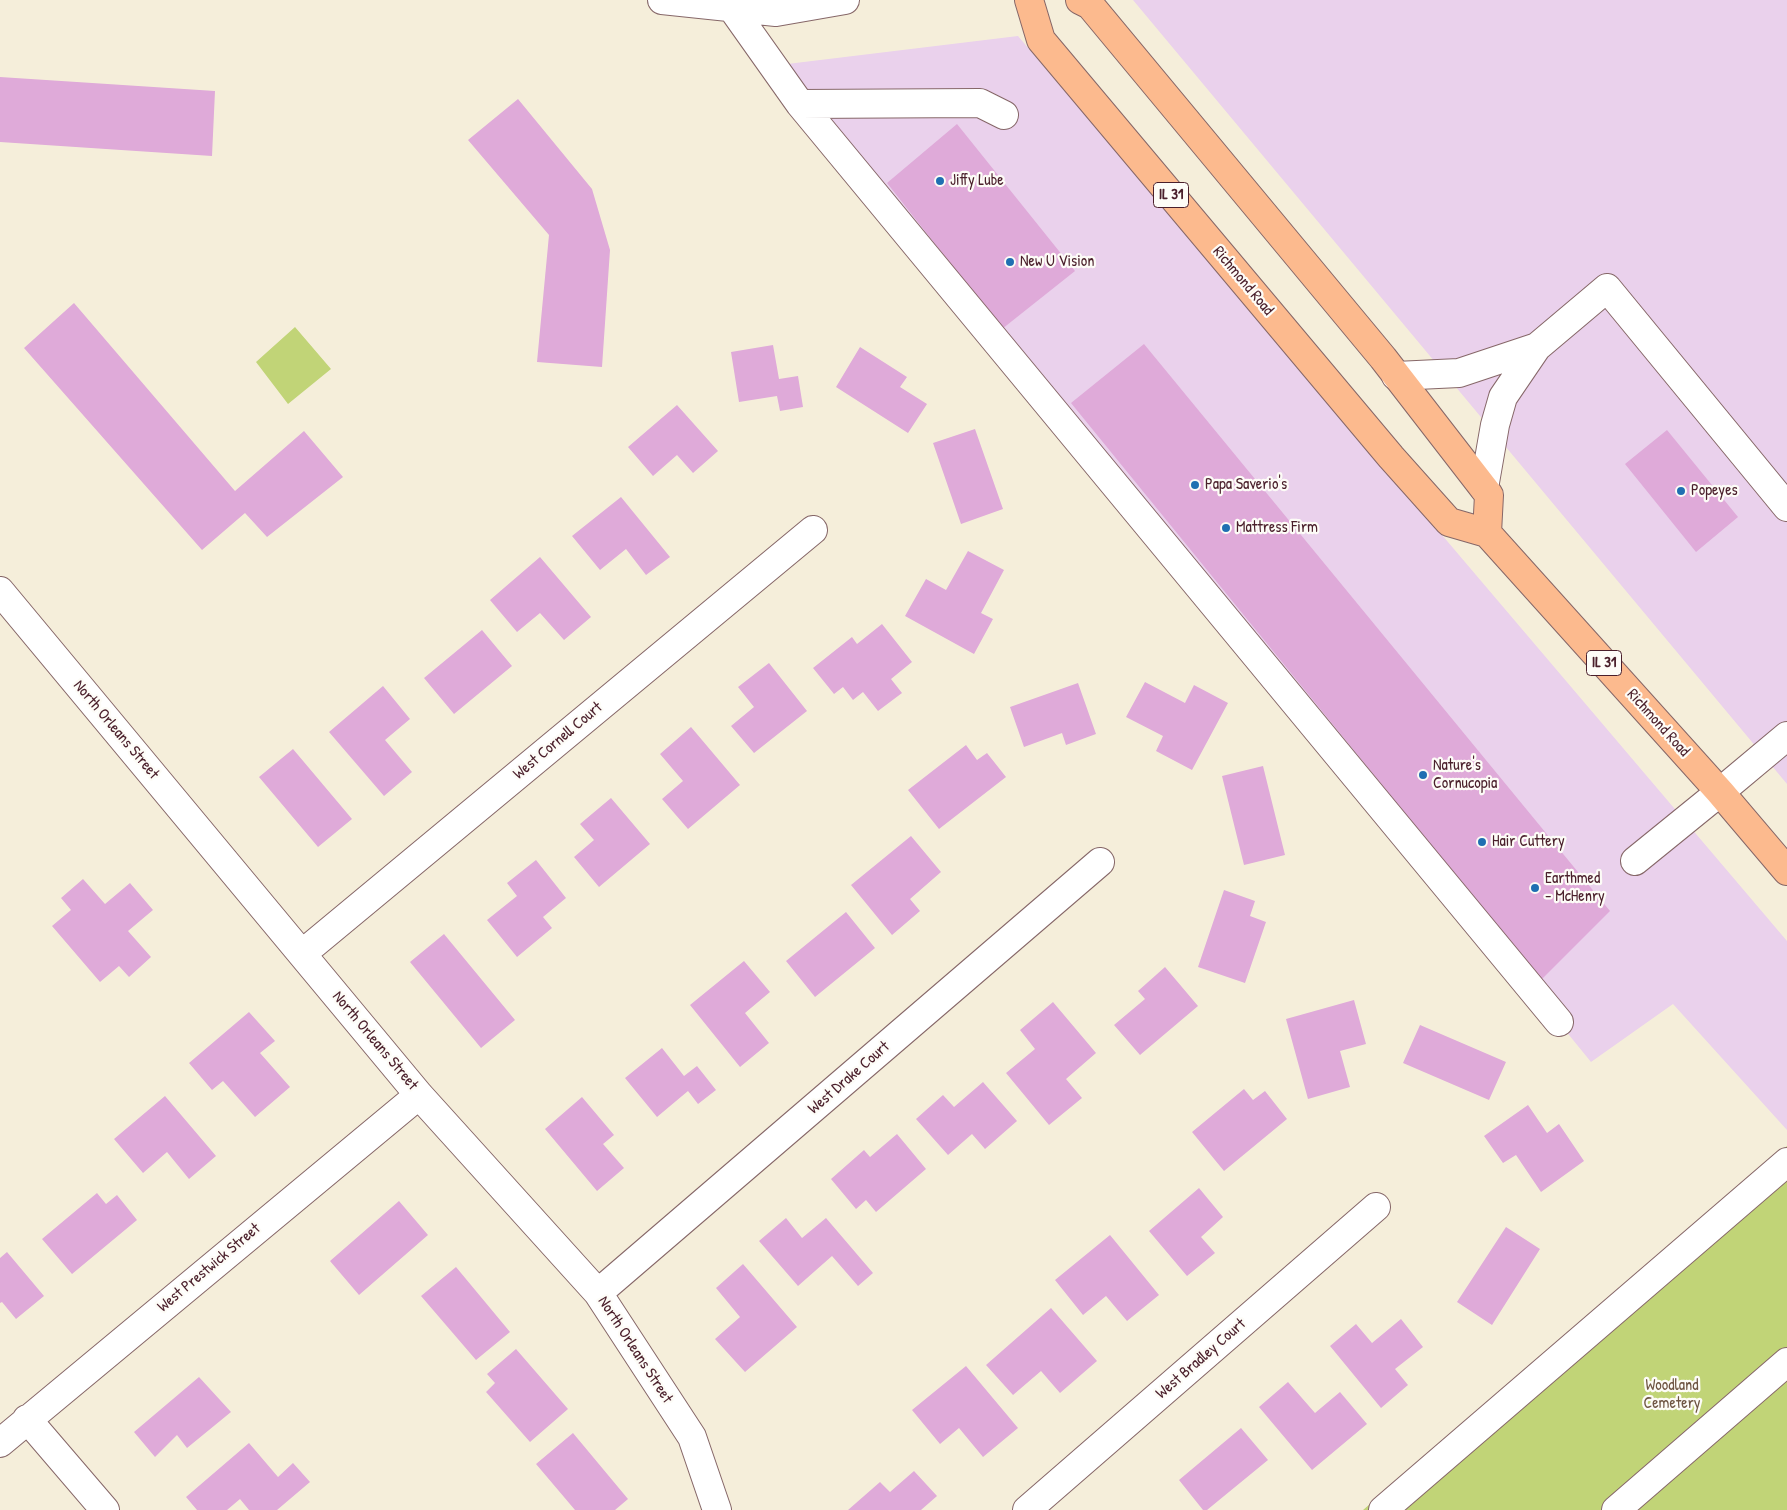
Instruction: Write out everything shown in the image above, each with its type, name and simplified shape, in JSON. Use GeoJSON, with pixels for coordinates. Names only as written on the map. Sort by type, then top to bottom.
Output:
{"type":"FeatureCollection","features":[{"type":"Feature","properties":{"kind":"main road","name":"Richmond Road"},"geometry":{"type":"LineString","coordinates":[[1029,0],[1041,40],[1391,457],[1449,522],[1487,533],[1720,792],[1787,871]]}},
{"type":"Feature","properties":{"kind":"main road"},"geometry":{"type":"LineString","coordinates":[[1080,0],[1090,5],[1396,376],[1484,488],[1489,495],[1487,533]]}},
{"type":"Feature","properties":{"kind":"street"},"geometry":{"type":"LineString","coordinates":[[662,0],[776,12],[845,0]]}},
{"type":"Feature","properties":{"kind":"street"},"geometry":{"type":"LineString","coordinates":[[732,8],[800,104],[1559,1022]]}},
{"type":"Feature","properties":{"kind":"street"},"geometry":{"type":"LineString","coordinates":[[800,104],[980,103],[1004,115]]}},
{"type":"Feature","properties":{"kind":"street"},"geometry":{"type":"LineString","coordinates":[[1484,488],[1495,425],[1503,397],[1537,347],[1607,288],[1787,507]]}},
{"type":"Feature","properties":{"kind":"street"},"geometry":{"type":"LineString","coordinates":[[1396,376],[1459,374],[1537,347]]}},
{"type":"Feature","properties":{"kind":"street","name":"West Cornell Court"},"geometry":{"type":"LineString","coordinates":[[303,953],[813,530]]}},
{"type":"Feature","properties":{"kind":"street","name":"North Orleans Street"},"geometry":{"type":"LineString","coordinates":[[0,592],[303,953],[419,1095],[598,1293],[692,1437],[717,1510]]}},
{"type":"Feature","properties":{"kind":"street"},"geometry":{"type":"LineString","coordinates":[[1635,861],[1787,736]]}},
{"type":"Feature","properties":{"kind":"street","name":"West Drake Court"},"geometry":{"type":"LineString","coordinates":[[598,1293],[1100,862]]}},
{"type":"Feature","properties":{"kind":"street","name":"West Prestwick Street"},"geometry":{"type":"LineString","coordinates":[[0,1443],[419,1095]]}},
{"type":"Feature","properties":{"kind":"street"},"geometry":{"type":"LineString","coordinates":[[1383,1510],[1787,1162]]}},
{"type":"Feature","properties":{"kind":"street","name":"West Bradley Court"},"geometry":{"type":"LineString","coordinates":[[1027,1510],[1376,1207]]}},
{"type":"Feature","properties":{"kind":"street"},"geometry":{"type":"LineString","coordinates":[[1616,1510],[1787,1362]]}},
{"type":"Feature","properties":{"kind":"street"},"geometry":{"type":"LineString","coordinates":[[27,1419],[105,1510]]}},
{"type":"Feature","properties":{"kind":"shaded area"},"geometry":{"type":"Polygon","coordinates":[[[1133,0],[1787,0],[1787,784],[1133,0]]]}},
{"type":"Feature","properties":{"kind":"shaded area"},"geometry":{"type":"Polygon","coordinates":[[[1018,36],[1787,941],[1787,1130],[1673,1004],[1591,1062],[779,65],[1018,36]]]}},
{"type":"Feature","properties":{"kind":"green space"},"geometry":{"type":"Polygon","coordinates":[[[295,327],[331,369],[288,404],[256,362],[295,327]]]}},
{"type":"Feature","properties":{"kind":"green space","name":"Woodland Cemetery"},"geometry":{"type":"Polygon","coordinates":[[[1787,1146],[1787,1510],[1363,1510],[1695,1224],[1787,1146]]]}},
{"type":"Feature","properties":{"kind":"building"},"geometry":{"type":"Polygon","coordinates":[[[0,77],[215,91],[212,156],[0,142],[0,77]]]}},
{"type":"Feature","properties":{"kind":"building"},"geometry":{"type":"Polygon","coordinates":[[[518,99],[592,189],[610,250],[602,367],[537,362],[549,235],[468,140],[518,99]]]}},
{"type":"Feature","properties":{"kind":"building"},"geometry":{"type":"Polygon","coordinates":[[[957,124],[1075,271],[1002,329],[887,183],[957,124]]]}},
{"type":"Feature","properties":{"kind":"building"},"geometry":{"type":"Polygon","coordinates":[[[74,303],[235,491],[304,431],[343,477],[267,537],[245,513],[202,550],[24,348],[74,303]]]}},
{"type":"Feature","properties":{"kind":"building"},"geometry":{"type":"Polygon","coordinates":[[[1144,344],[1610,911],[1541,980],[1071,403],[1144,344]]]}},
{"type":"Feature","properties":{"kind":"building"},"geometry":{"type":"Polygon","coordinates":[[[773,345],[779,379],[798,376],[803,407],[780,411],[777,396],[739,402],[731,352],[773,345]]]}},
{"type":"Feature","properties":{"kind":"building"},"geometry":{"type":"Polygon","coordinates":[[[860,347],[907,377],[900,387],[927,404],[908,433],[836,387],[860,347]]]}},
{"type":"Feature","properties":{"kind":"building"},"geometry":{"type":"Polygon","coordinates":[[[677,405],[718,451],[693,473],[677,455],[653,476],[628,447],[677,405]]]}},
{"type":"Feature","properties":{"kind":"building"},"geometry":{"type":"Polygon","coordinates":[[[975,429],[1003,509],[961,524],[933,443],[975,429]]]}},
{"type":"Feature","properties":{"kind":"building","name":"Popeyes"},"geometry":{"type":"Polygon","coordinates":[[[1667,430],[1738,517],[1696,552],[1625,464],[1667,430]]]}},
{"type":"Feature","properties":{"kind":"building"},"geometry":{"type":"Polygon","coordinates":[[[621,497],[670,557],[646,575],[626,549],[600,570],[572,536],[621,497]]]}},
{"type":"Feature","properties":{"kind":"building"},"geometry":{"type":"Polygon","coordinates":[[[968,551],[1004,570],[981,613],[993,619],[974,654],[905,616],[926,579],[946,590],[968,551]]]}},
{"type":"Feature","properties":{"kind":"building"},"geometry":{"type":"Polygon","coordinates":[[[540,557],[591,617],[564,640],[540,613],[517,632],[490,600],[540,557]]]}},
{"type":"Feature","properties":{"kind":"building"},"geometry":{"type":"Polygon","coordinates":[[[882,624],[912,662],[891,679],[902,693],[878,711],[863,692],[853,700],[843,687],[834,694],[813,668],[852,637],[857,644],[882,624]]]}},
{"type":"Feature","properties":{"kind":"building"},"geometry":{"type":"Polygon","coordinates":[[[482,630],[512,666],[454,714],[424,678],[482,630]]]}},
{"type":"Feature","properties":{"kind":"building"},"geometry":{"type":"Polygon","coordinates":[[[769,663],[807,711],[754,753],[731,726],[754,707],[738,687],[769,663]]]}},
{"type":"Feature","properties":{"kind":"building"},"geometry":{"type":"Polygon","coordinates":[[[1145,682],[1185,703],[1194,685],[1228,703],[1192,770],[1156,751],[1163,736],[1126,717],[1145,682]]]}},
{"type":"Feature","properties":{"kind":"building"},"geometry":{"type":"Polygon","coordinates":[[[1078,683],[1096,734],[1066,745],[1062,733],[1024,747],[1010,707],[1078,683]]]}},
{"type":"Feature","properties":{"kind":"building"},"geometry":{"type":"Polygon","coordinates":[[[383,686],[410,719],[385,740],[412,772],[384,796],[329,732],[383,686]]]}},
{"type":"Feature","properties":{"kind":"building"},"geometry":{"type":"Polygon","coordinates":[[[691,727],[740,785],[688,829],[662,799],[683,781],[660,754],[691,727]]]}},
{"type":"Feature","properties":{"kind":"building"},"geometry":{"type":"Polygon","coordinates":[[[966,745],[977,760],[987,753],[1006,777],[939,829],[908,790],[966,745]]]}},
{"type":"Feature","properties":{"kind":"building"},"geometry":{"type":"Polygon","coordinates":[[[293,749],[352,819],[318,847],[259,777],[293,749]]]}},
{"type":"Feature","properties":{"kind":"building"},"geometry":{"type":"Polygon","coordinates":[[[1263,766],[1285,855],[1244,865],[1222,776],[1263,766]]]}},
{"type":"Feature","properties":{"kind":"building"},"geometry":{"type":"Polygon","coordinates":[[[611,798],[650,844],[599,887],[574,857],[594,840],[580,824],[611,798]]]}},
{"type":"Feature","properties":{"kind":"building"},"geometry":{"type":"Polygon","coordinates":[[[911,836],[941,872],[910,899],[920,911],[892,935],[851,885],[911,836]]]}},
{"type":"Feature","properties":{"kind":"building"},"geometry":{"type":"Polygon","coordinates":[[[536,860],[566,898],[543,917],[552,928],[517,957],[487,920],[517,896],[507,883],[536,860]]]}},
{"type":"Feature","properties":{"kind":"building"},"geometry":{"type":"Polygon","coordinates":[[[83,879],[105,904],[130,883],[153,910],[128,931],[151,957],[129,977],[119,966],[100,982],[52,926],[71,910],[61,898],[83,879]]]}},
{"type":"Feature","properties":{"kind":"building"},"geometry":{"type":"Polygon","coordinates":[[[1224,890],[1255,901],[1250,916],[1266,922],[1245,983],[1198,967],[1224,890]]]}},
{"type":"Feature","properties":{"kind":"building"},"geometry":{"type":"Polygon","coordinates":[[[846,912],[875,948],[815,997],[786,961],[846,912]]]}},
{"type":"Feature","properties":{"kind":"building"},"geometry":{"type":"Polygon","coordinates":[[[444,934],[515,1020],[481,1048],[410,962],[444,934]]]}},
{"type":"Feature","properties":{"kind":"building"},"geometry":{"type":"Polygon","coordinates":[[[744,961],[770,992],[745,1013],[769,1043],[740,1067],[690,1005],[744,961]]]}},
{"type":"Feature","properties":{"kind":"building"},"geometry":{"type":"Polygon","coordinates":[[[1165,967],[1198,1006],[1140,1055],[1114,1025],[1145,999],[1138,991],[1165,967]]]}},
{"type":"Feature","properties":{"kind":"building"},"geometry":{"type":"Polygon","coordinates":[[[1354,1000],[1366,1044],[1340,1051],[1350,1087],[1308,1099],[1286,1019],[1354,1000]]]}},
{"type":"Feature","properties":{"kind":"building"},"geometry":{"type":"Polygon","coordinates":[[[1053,1002],[1096,1053],[1066,1079],[1082,1098],[1049,1125],[1006,1073],[1035,1049],[1020,1030],[1053,1002]]]}},
{"type":"Feature","properties":{"kind":"building"},"geometry":{"type":"Polygon","coordinates":[[[249,1012],[275,1041],[260,1053],[290,1087],[255,1117],[223,1081],[212,1090],[189,1063],[249,1012]]]}},
{"type":"Feature","properties":{"kind":"building"},"geometry":{"type":"Polygon","coordinates":[[[1420,1025],[1506,1062],[1489,1100],[1403,1063],[1420,1025]]]}},
{"type":"Feature","properties":{"kind":"building"},"geometry":{"type":"Polygon","coordinates":[[[662,1048],[684,1076],[697,1066],[716,1090],[698,1104],[688,1091],[657,1117],[625,1078],[662,1048]]]}},
{"type":"Feature","properties":{"kind":"building"},"geometry":{"type":"Polygon","coordinates":[[[983,1082],[1017,1121],[985,1149],[972,1134],[948,1155],[916,1119],[943,1095],[954,1107],[983,1082]]]}},
{"type":"Feature","properties":{"kind":"building"},"geometry":{"type":"Polygon","coordinates":[[[1244,1089],[1253,1100],[1265,1091],[1287,1119],[1224,1171],[1192,1132],[1244,1089]]]}},
{"type":"Feature","properties":{"kind":"building"},"geometry":{"type":"Polygon","coordinates":[[[165,1096],[216,1156],[189,1179],[167,1152],[143,1173],[114,1139],[165,1096]]]}},
{"type":"Feature","properties":{"kind":"building"},"geometry":{"type":"Polygon","coordinates":[[[582,1097],[614,1135],[603,1144],[624,1168],[597,1191],[545,1129],[582,1097]]]}},
{"type":"Feature","properties":{"kind":"building"},"geometry":{"type":"Polygon","coordinates":[[[1528,1105],[1547,1133],[1559,1124],[1584,1161],[1541,1192],[1516,1155],[1503,1163],[1484,1136],[1528,1105]]]}},
{"type":"Feature","properties":{"kind":"building"},"geometry":{"type":"Polygon","coordinates":[[[897,1134],[926,1169],[876,1212],[866,1200],[856,1209],[831,1179],[864,1150],[870,1157],[897,1134]]]}},
{"type":"Feature","properties":{"kind":"building"},"geometry":{"type":"Polygon","coordinates":[[[1199,1188],[1223,1217],[1201,1237],[1215,1253],[1187,1276],[1149,1231],[1199,1188]]]}},
{"type":"Feature","properties":{"kind":"building"},"geometry":{"type":"Polygon","coordinates":[[[97,1193],[106,1204],[117,1195],[137,1220],[72,1274],[42,1239],[97,1193]]]}},
{"type":"Feature","properties":{"kind":"building"},"geometry":{"type":"Polygon","coordinates":[[[399,1201],[428,1235],[359,1295],[330,1261],[399,1201]]]}},
{"type":"Feature","properties":{"kind":"building"},"geometry":{"type":"Polygon","coordinates":[[[786,1218],[802,1238],[826,1218],[873,1273],[858,1286],[832,1256],[798,1286],[759,1241],[786,1218]]]}},
{"type":"Feature","properties":{"kind":"building"},"geometry":{"type":"Polygon","coordinates":[[[1506,1227],[1540,1249],[1492,1325],[1457,1302],[1506,1227]]]}},
{"type":"Feature","properties":{"kind":"building"},"geometry":{"type":"Polygon","coordinates":[[[1110,1235],[1159,1295],[1127,1321],[1106,1296],[1083,1315],[1055,1280],[1110,1235]]]}},
{"type":"Feature","properties":{"kind":"building"},"geometry":{"type":"Polygon","coordinates":[[[7,1252],[44,1296],[16,1319],[2,1302],[0,1303],[0,1258],[7,1252]]]}},
{"type":"Feature","properties":{"kind":"building"},"geometry":{"type":"Polygon","coordinates":[[[743,1264],[797,1327],[745,1372],[715,1339],[740,1317],[716,1288],[743,1264]]]}},
{"type":"Feature","properties":{"kind":"building"},"geometry":{"type":"Polygon","coordinates":[[[456,1267],[510,1332],[476,1360],[421,1296],[456,1267]]]}},
{"type":"Feature","properties":{"kind":"building"},"geometry":{"type":"Polygon","coordinates":[[[1051,1308],[1097,1361],[1060,1393],[1041,1371],[1013,1395],[986,1365],[1051,1308]]]}},
{"type":"Feature","properties":{"kind":"building"},"geometry":{"type":"Polygon","coordinates":[[[1401,1319],[1423,1347],[1395,1369],[1408,1385],[1381,1408],[1330,1346],[1356,1324],[1372,1343],[1401,1319]]]}},
{"type":"Feature","properties":{"kind":"building"},"geometry":{"type":"Polygon","coordinates":[[[516,1349],[568,1409],[530,1442],[486,1392],[495,1383],[487,1374],[516,1349]]]}},
{"type":"Feature","properties":{"kind":"building"},"geometry":{"type":"Polygon","coordinates":[[[966,1366],[1018,1428],[983,1457],[959,1428],[940,1444],[912,1410],[966,1366]]]}},
{"type":"Feature","properties":{"kind":"building"},"geometry":{"type":"Polygon","coordinates":[[[199,1377],[231,1412],[187,1448],[177,1435],[155,1457],[134,1432],[199,1377]]]}},
{"type":"Feature","properties":{"kind":"building"},"geometry":{"type":"Polygon","coordinates":[[[1288,1382],[1315,1413],[1340,1392],[1367,1424],[1312,1470],[1259,1407],[1288,1382]]]}},
{"type":"Feature","properties":{"kind":"building"},"geometry":{"type":"Polygon","coordinates":[[[1241,1428],[1268,1460],[1207,1510],[1203,1510],[1179,1480],[1241,1428]]]}},
{"type":"Feature","properties":{"kind":"building"},"geometry":{"type":"Polygon","coordinates":[[[573,1433],[628,1499],[615,1510],[575,1510],[536,1464],[573,1433]]]}},
{"type":"Feature","properties":{"kind":"building"},"geometry":{"type":"Polygon","coordinates":[[[249,1443],[278,1477],[293,1463],[310,1482],[277,1510],[249,1510],[240,1499],[227,1510],[197,1510],[186,1497],[249,1443]]]}},
{"type":"Feature","properties":{"kind":"building"},"geometry":{"type":"Polygon","coordinates":[[[914,1471],[937,1496],[921,1510],[848,1510],[880,1482],[890,1492],[914,1471]]]}},
{"type":"Feature","properties":{"kind":"place","name":"Jiffy Lube"},"geometry":{"type":"Point","coordinates":[940,181]}},
{"type":"Feature","properties":{"kind":"place","name":"New U Vision"},"geometry":{"type":"Point","coordinates":[1010,262]}},
{"type":"Feature","properties":{"kind":"place","name":"Papa Saverio's"},"geometry":{"type":"Point","coordinates":[1195,485]}},
{"type":"Feature","properties":{"kind":"place","name":"Popeyes"},"geometry":{"type":"Point","coordinates":[1681,491]}},
{"type":"Feature","properties":{"kind":"place","name":"Mattress Firm"},"geometry":{"type":"Point","coordinates":[1226,528]}},
{"type":"Feature","properties":{"kind":"place","name":"Nature's Cornucopia"},"geometry":{"type":"Point","coordinates":[1423,775]}},
{"type":"Feature","properties":{"kind":"place","name":"Hair Cuttery"},"geometry":{"type":"Point","coordinates":[1482,842]}},
{"type":"Feature","properties":{"kind":"place","name":"Earthmed - McHenry"},"geometry":{"type":"Point","coordinates":[1535,888]}}]}
